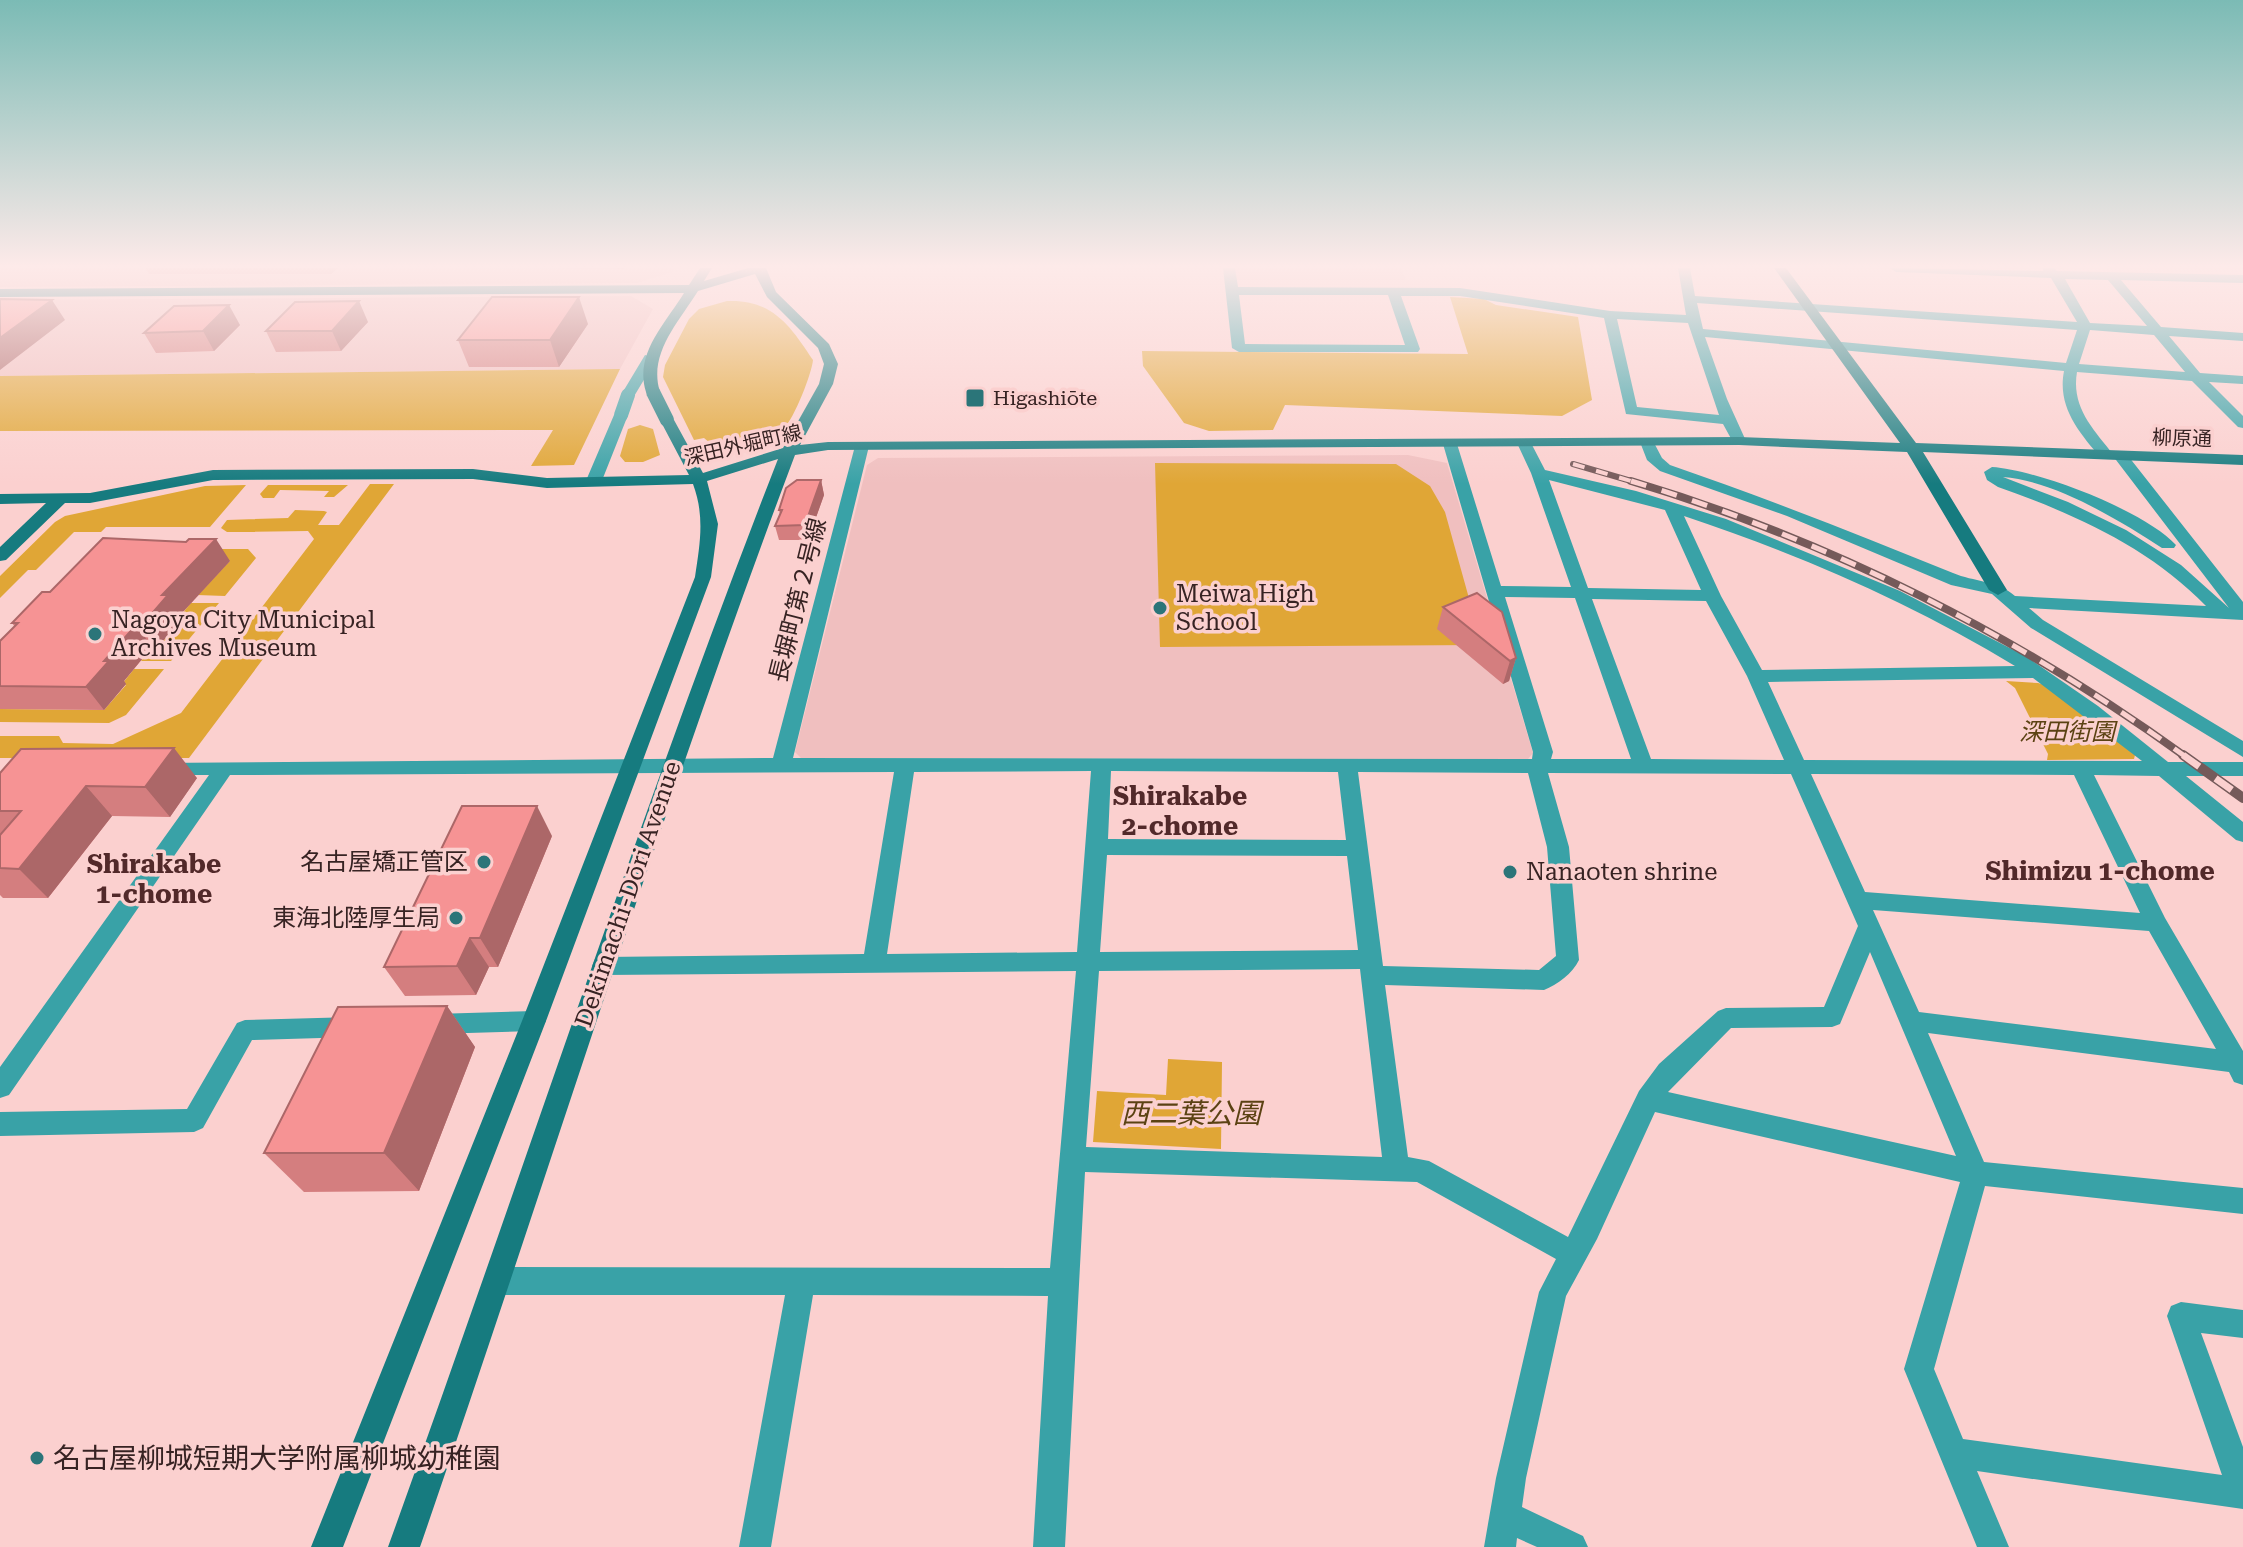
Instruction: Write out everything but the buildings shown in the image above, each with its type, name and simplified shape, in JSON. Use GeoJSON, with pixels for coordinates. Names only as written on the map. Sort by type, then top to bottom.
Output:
{"type":"FeatureCollection","features":[{"type":"Feature","properties":{"kind":"street"},"geometry":{"type":"LineString","coordinates":[[593,483],[628,395],[661,340]]}},
{"type":"Feature","properties":{"kind":"street","name":"Dekimachi-Dōri Avenue"},"geometry":{"type":"LineString","coordinates":[[404,1547],[498,1281],[533,1166],[672,767],[789,451],[826,384],[831,364],[824,347],[817,340]]}},
{"type":"Feature","properties":{"kind":"street"},"geometry":{"type":"LineString","coordinates":[[1238,340],[1239,348],[1413,349],[1410,340]]}},
{"type":"Feature","properties":{"kind":"street"},"geometry":{"type":"LineString","coordinates":[[1616,340],[1631,411],[1728,420]]}},
{"type":"Feature","properties":{"kind":"street"},"geometry":{"type":"LineString","coordinates":[[1699,340],[1728,420],[1739,441]]}},
{"type":"Feature","properties":{"kind":"street"},"geometry":{"type":"LineString","coordinates":[[1805,340],[2243,380]]}},
{"type":"Feature","properties":{"kind":"street"},"geometry":{"type":"LineString","coordinates":[[1832,340],[1925,466],[2003,596],[2037,624],[2243,750]]}},
{"type":"Feature","properties":{"kind":"street"},"geometry":{"type":"LineString","coordinates":[[2080,340],[2067,388],[2077,421],[2113,455],[2193,547],[2243,614]]}},
{"type":"Feature","properties":{"kind":"street"},"geometry":{"type":"LineString","coordinates":[[2166,340],[2197,378],[2243,424]]}},
{"type":"Feature","properties":{"kind":"street","name":"Dekimachi-Dōri Avenue"},"geometry":{"type":"LineString","coordinates":[[327,1547],[534,1021],[703,577],[709,542],[709,509],[698,479],[653,392],[648,376],[650,358]]}},
{"type":"Feature","properties":{"kind":"street","name":"深田外堀町線"},"geometry":{"type":"LineString","coordinates":[[0,499],[90,498],[213,475],[473,474],[514,481],[593,483],[698,479],[789,451],[862,446],[1739,441]]}},
{"type":"Feature","properties":{"kind":"street","name":"柳原通"},"geometry":{"type":"LineString","coordinates":[[1739,441],[2243,460]]}},
{"type":"Feature","properties":{"kind":"street"},"geometry":{"type":"LineString","coordinates":[[1647,442],[1655,460],[1665,468],[1793,513],[1957,581],[2003,596],[2243,614]]}},
{"type":"Feature","properties":{"kind":"street"},"geometry":{"type":"LineString","coordinates":[[1524,443],[1539,473],[1643,765]]}},
{"type":"Feature","properties":{"kind":"street"},"geometry":{"type":"LineString","coordinates":[[603,966],[1088,961],[1373,967],[1544,980],[1568,960],[1558,847],[1538,775],[1543,752],[1450,444]]}},
{"type":"Feature","properties":{"kind":"street","name":"長塀町第２号線"},"geometry":{"type":"LineString","coordinates":[[781,766],[862,446]]}},
{"type":"Feature","properties":{"kind":"street"},"geometry":{"type":"LineString","coordinates":[[2193,547],[2168,545],[2119,516],[2027,476],[2006,471],[1992,472],[1992,477],[2003,484],[2085,516],[2150,553],[2193,584],[2221,612]]}},
{"type":"Feature","properties":{"kind":"street"},"geometry":{"type":"LineString","coordinates":[[1539,473],[1572,479],[1672,508],[1775,543],[1977,636],[2073,697],[2243,834]]}},
{"type":"Feature","properties":{"kind":"street"},"geometry":{"type":"LineString","coordinates":[[0,556],[59,500]]}},
{"type":"Feature","properties":{"kind":"street"},"geometry":{"type":"LineString","coordinates":[[1672,508],[1712,596],[1756,676],[1912,1021],[1976,1173],[1919,1369],[1993,1547]]}},
{"type":"Feature","properties":{"kind":"street"},"geometry":{"type":"LineString","coordinates":[[2150,553],[2168,545]]}},
{"type":"Feature","properties":{"kind":"street"},"geometry":{"type":"LineString","coordinates":[[1494,591],[1712,596]]}},
{"type":"Feature","properties":{"kind":"street"},"geometry":{"type":"LineString","coordinates":[[1756,676],[2037,672]]}},
{"type":"Feature","properties":{"kind":"street"},"geometry":{"type":"LineString","coordinates":[[149,768],[1101,764],[2159,766],[2243,769]]}},
{"type":"Feature","properties":{"kind":"street"},"geometry":{"type":"LineString","coordinates":[[1049,1547],[1063,1282],[1101,764]]}},
{"type":"Feature","properties":{"kind":"street"},"geometry":{"type":"LineString","coordinates":[[874,964],[905,765]]}},
{"type":"Feature","properties":{"kind":"street"},"geometry":{"type":"LineString","coordinates":[[1347,765],[1396,1168]]}},
{"type":"Feature","properties":{"kind":"street"},"geometry":{"type":"LineString","coordinates":[[2080,767],[2156,923],[2240,1068]]}},
{"type":"Feature","properties":{"kind":"street"},"geometry":{"type":"LineString","coordinates":[[1,1085],[224,769]]}},
{"type":"Feature","properties":{"kind":"street"},"geometry":{"type":"LineString","coordinates":[[1097,847],[1358,848]]}},
{"type":"Feature","properties":{"kind":"street"},"geometry":{"type":"LineString","coordinates":[[1857,900],[2156,923]]}},
{"type":"Feature","properties":{"kind":"street"},"geometry":{"type":"LineString","coordinates":[[1500,1547],[1511,1478],[1553,1292],[1648,1099],[1668,1072],[1726,1018],[1832,1017],[1869,927]]}},
{"type":"Feature","properties":{"kind":"street"},"geometry":{"type":"LineString","coordinates":[[412,1025],[534,1021]]}},
{"type":"Feature","properties":{"kind":"street"},"geometry":{"type":"LineString","coordinates":[[1912,1021],[2240,1068]]}},
{"type":"Feature","properties":{"kind":"street"},"geometry":{"type":"LineString","coordinates":[[0,1124],[194,1120],[245,1030],[382,1026]]}},
{"type":"Feature","properties":{"kind":"street"},"geometry":{"type":"LineString","coordinates":[[1648,1099],[1976,1173],[2243,1201]]}},
{"type":"Feature","properties":{"kind":"street"},"geometry":{"type":"LineString","coordinates":[[1073,1159],[1420,1170],[1573,1254]]}},
{"type":"Feature","properties":{"kind":"street"},"geometry":{"type":"LineString","coordinates":[[498,1281],[1063,1282]]}},
{"type":"Feature","properties":{"kind":"street"},"geometry":{"type":"LineString","coordinates":[[755,1547],[802,1281]]}},
{"type":"Feature","properties":{"kind":"street"},"geometry":{"type":"LineString","coordinates":[[1955,1453],[2243,1491],[2181,1316],[2243,1324]]}},
{"type":"Feature","properties":{"kind":"street"},"geometry":{"type":"LineString","coordinates":[[1506,1516],[1572,1547]]}},
{"type":"Feature","properties":{"kind":"shaded area"},"geometry":{"type":"Polygon","coordinates":[[[0,340],[636,340],[620,369],[0,376],[0,340]]]}},
{"type":"Feature","properties":{"kind":"shaded area","name":"Meiwa High School"},"geometry":{"type":"Polygon","coordinates":[[[1408,455],[1447,463],[1533,753],[1528,759],[801,758],[795,752],[867,465],[878,458],[1408,455]]]}},
{"type":"Feature","properties":{"kind":"green space"},"geometry":{"type":"Polygon","coordinates":[[[678,340],[799,340],[813,360],[802,396],[784,428],[730,448],[712,444],[704,438],[694,440],[663,377],[665,365],[678,340]]]}},
{"type":"Feature","properties":{"kind":"green space"},"geometry":{"type":"Polygon","coordinates":[[[1464,340],[1582,340],[1592,400],[1562,416],[1285,405],[1273,430],[1209,431],[1184,423],[1143,366],[1142,351],[1468,354],[1464,340]]]}},
{"type":"Feature","properties":{"kind":"green space"},"geometry":{"type":"Polygon","coordinates":[[[620,369],[574,465],[531,466],[553,430],[0,431],[0,376],[620,369]]]}},
{"type":"Feature","properties":{"kind":"green space"},"geometry":{"type":"Polygon","coordinates":[[[640,425],[653,429],[660,455],[643,462],[625,462],[620,456],[628,429],[640,425]]]}},
{"type":"Feature","properties":{"kind":"green space"},"geometry":{"type":"Polygon","coordinates":[[[1155,463],[1396,464],[1430,486],[1445,512],[1482,645],[1160,647],[1155,463]]]}},
{"type":"Feature","properties":{"kind":"green space"},"geometry":{"type":"Polygon","coordinates":[[[370,484],[394,484],[189,758],[0,758],[0,736],[59,736],[63,743],[113,744],[181,713],[314,539],[308,531],[227,532],[221,528],[227,520],[288,518],[295,510],[324,511],[327,512],[318,525],[339,525],[370,484]]]}},
{"type":"Feature","properties":{"kind":"green space"},"geometry":{"type":"Polygon","coordinates":[[[246,485],[210,527],[106,527],[101,532],[74,532],[36,570],[28,570],[0,598],[0,576],[65,516],[205,486],[246,485]]]}},
{"type":"Feature","properties":{"kind":"green space"},"geometry":{"type":"Polygon","coordinates":[[[268,485],[348,485],[334,497],[324,497],[329,491],[280,490],[274,498],[263,498],[260,494],[268,485]]]}},
{"type":"Feature","properties":{"kind":"green space"},"geometry":{"type":"Polygon","coordinates":[[[189,549],[248,549],[256,558],[225,596],[197,595],[230,561],[203,560],[189,549]]]}},
{"type":"Feature","properties":{"kind":"green space"},"geometry":{"type":"Polygon","coordinates":[[[191,603],[219,603],[171,661],[141,661],[183,618],[179,617],[191,603]]]}},
{"type":"Feature","properties":{"kind":"green space"},"geometry":{"type":"Polygon","coordinates":[[[134,669],[164,669],[126,715],[109,723],[0,722],[0,709],[104,710],[126,685],[122,684],[134,669]]]}},
{"type":"Feature","properties":{"kind":"green space","name":"深田街園"},"geometry":{"type":"Polygon","coordinates":[[[2006,681],[2051,687],[2135,755],[2134,759],[2047,760],[2048,754],[2015,688],[2006,681]]]}},
{"type":"Feature","properties":{"kind":"green space","name":"西二葉公園"},"geometry":{"type":"Polygon","coordinates":[[[1168,1059],[1222,1062],[1221,1149],[1093,1142],[1097,1091],[1166,1095],[1168,1059]]]}},
{"type":"Feature","properties":{"kind":"railway"},"geometry":{"type":"LineString","coordinates":[[1573,464],[1638,483]]}},
{"type":"Feature","properties":{"kind":"railway"},"geometry":{"type":"LineString","coordinates":[[1631,481],[1778,532],[1920,596],[2057,671],[2186,757]]}},
{"type":"Feature","properties":{"kind":"railway"},"geometry":{"type":"LineString","coordinates":[[2183,755],[2243,798]]}},
{"type":"Feature","properties":{"kind":"place","name":"Higashiōte"},"geometry":{"type":"Point","coordinates":[975,398]}},
{"type":"Feature","properties":{"kind":"place","name":"Meiwa High School"},"geometry":{"type":"Point","coordinates":[1160,608]}},
{"type":"Feature","properties":{"kind":"place","name":"Nagoya City Municipal Archives Museum"},"geometry":{"type":"Point","coordinates":[95,634]}},
{"type":"Feature","properties":{"kind":"place","name":"名古屋矯正管区"},"geometry":{"type":"Point","coordinates":[484,862]}},
{"type":"Feature","properties":{"kind":"place","name":"Nanaoten shrine"},"geometry":{"type":"Point","coordinates":[1510,872]}},
{"type":"Feature","properties":{"kind":"place","name":"東海北陸厚生局"},"geometry":{"type":"Point","coordinates":[456,918]}},
{"type":"Feature","properties":{"kind":"place","name":"名古屋柳城短期大学附属柳城幼稚園"},"geometry":{"type":"Point","coordinates":[37,1458]}},
{"type":"Feature","properties":{"kind":"district","name":"Shirakabe 2-chome"},"geometry":{"type":"Point","coordinates":[1180,811]}},
{"type":"Feature","properties":{"kind":"district","name":"Shimizu 1-chome"},"geometry":{"type":"Point","coordinates":[2100,871]}},
{"type":"Feature","properties":{"kind":"district","name":"Shirakabe 1-chome"},"geometry":{"type":"Point","coordinates":[154,879]}}]}
